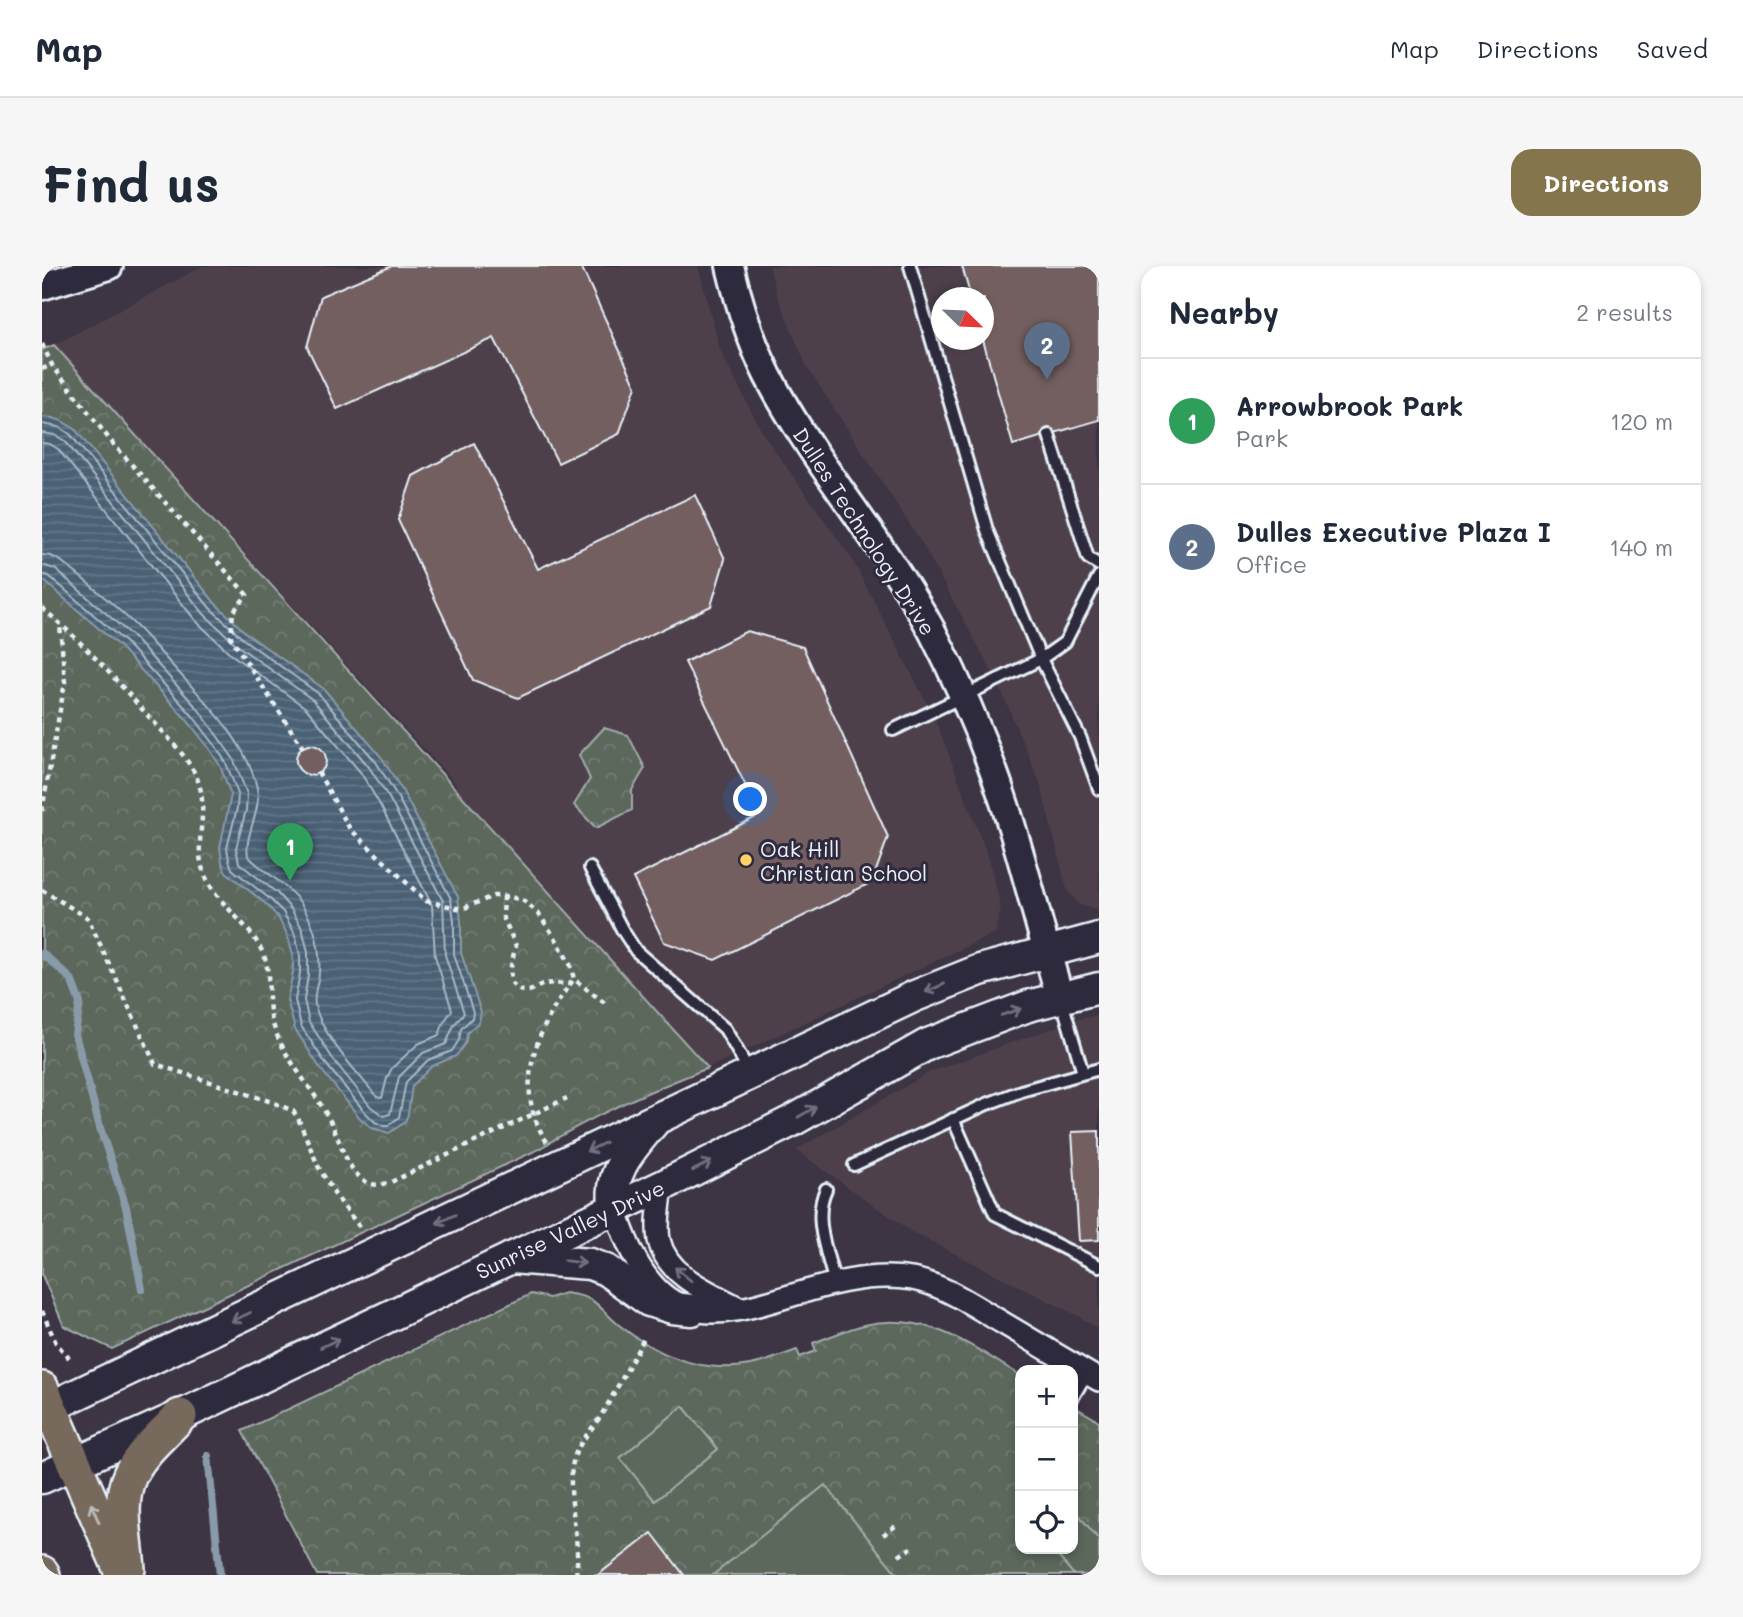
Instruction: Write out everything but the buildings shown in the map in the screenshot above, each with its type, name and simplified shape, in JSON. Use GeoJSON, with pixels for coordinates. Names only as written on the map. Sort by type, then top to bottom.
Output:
{"type":"FeatureCollection","features":[{"type":"Feature","properties":{"kind":"main road"},"geometry":{"type":"LineString","coordinates":[[123,1575],[45,1403],[947,983],[1046,951],[1099,938]]}},
{"type":"Feature","properties":{"kind":"main road","name":"Sunrise Valley Drive"},"geometry":{"type":"LineString","coordinates":[[42,1478],[180,1416],[663,1186],[792,1121],[928,1044],[993,1018],[1099,988]]}},
{"type":"Feature","properties":{"kind":"main road"},"geometry":{"type":"LineString","coordinates":[[614,1208],[612,1198],[616,1176],[635,1144],[657,1118]]}},
{"type":"Feature","properties":{"kind":"main road"},"geometry":{"type":"LineString","coordinates":[[507,1258],[590,1264],[606,1269],[649,1301],[672,1308],[692,1310]]}},
{"type":"Feature","properties":{"kind":"main road"},"geometry":{"type":"LineString","coordinates":[[128,1575],[124,1508],[129,1476],[142,1456],[180,1416]]}},
{"type":"Feature","properties":{"kind":"street"},"geometry":{"type":"LineString","coordinates":[[43,283],[109,266]]}},
{"type":"Feature","properties":{"kind":"street","name":"Dulles Technology Drive"},"geometry":{"type":"LineString","coordinates":[[730,266],[750,335],[768,375],[792,418],[932,631],[962,696],[1005,805],[1060,997]]}},
{"type":"Feature","properties":{"kind":"street"},"geometry":{"type":"LineString","coordinates":[[663,1186],[659,1233],[668,1259],[691,1281],[741,1309]]}},
{"type":"Feature","properties":{"kind":"street"},"geometry":{"type":"LineString","coordinates":[[614,1208],[632,1256],[647,1280],[666,1298],[692,1310],[715,1312],[741,1309],[835,1284],[901,1278],[930,1284],[961,1298],[1093,1377]]}},
{"type":"Feature","properties":{"kind":"lane"},"geometry":{"type":"LineString","coordinates":[[910,266],[987,530],[1041,659],[1080,737],[1099,789]]}},
{"type":"Feature","properties":{"kind":"lane"},"geometry":{"type":"LineString","coordinates":[[1049,435],[1088,558],[1099,565]]}},
{"type":"Feature","properties":{"kind":"lane"},"geometry":{"type":"LineString","coordinates":[[893,730],[1041,659],[1065,642],[1099,576]]}},
{"type":"Feature","properties":{"kind":"lane"},"geometry":{"type":"LineString","coordinates":[[590,868],[636,951],[725,1029],[750,1073]]}},
{"type":"Feature","properties":{"kind":"lane"},"geometry":{"type":"LineString","coordinates":[[1060,997],[1083,1073]]}},
{"type":"Feature","properties":{"kind":"lane"},"geometry":{"type":"LineString","coordinates":[[854,1165],[1021,1091],[1099,1069]]}},
{"type":"Feature","properties":{"kind":"lane"},"geometry":{"type":"LineString","coordinates":[[953,1119],[995,1214],[1099,1266]]}},
{"type":"Feature","properties":{"kind":"lane"},"geometry":{"type":"LineString","coordinates":[[826,1189],[822,1197],[820,1217],[835,1284]]}},
{"type":"Feature","properties":{"kind":"lane"},"geometry":{"type":"LineString","coordinates":[[1078,1392],[1093,1377]]}},
{"type":"Feature","properties":{"kind":"path"},"geometry":{"type":"LineString","coordinates":[[42,344],[52,365],[110,440],[247,595],[233,612],[231,638],[303,748]]}},
{"type":"Feature","properties":{"kind":"path"},"geometry":{"type":"LineString","coordinates":[[42,369],[52,365]]}},
{"type":"Feature","properties":{"kind":"path"},"geometry":{"type":"LineString","coordinates":[[42,608],[108,671],[164,734],[196,776],[203,806],[202,868],[215,892],[245,925],[264,954],[269,970],[271,1019],[277,1036],[290,1061],[329,1118],[355,1173],[364,1181],[380,1185],[567,1098]]}},
{"type":"Feature","properties":{"kind":"path"},"geometry":{"type":"LineString","coordinates":[[42,811],[63,701],[65,666],[60,623]]}},
{"type":"Feature","properties":{"kind":"path"},"geometry":{"type":"LineString","coordinates":[[318,772],[350,829],[426,901],[462,909],[493,896],[524,901],[538,913],[556,939],[570,964],[574,979],[606,1004]]}},
{"type":"Feature","properties":{"kind":"path"},"geometry":{"type":"LineString","coordinates":[[42,890],[88,918],[155,1064],[275,1102],[293,1111],[318,1166],[335,1195],[362,1230]]}},
{"type":"Feature","properties":{"kind":"path"},"geometry":{"type":"LineString","coordinates":[[504,896],[503,918],[516,946],[509,971],[513,984],[530,992],[544,984],[570,984]]}},
{"type":"Feature","properties":{"kind":"path"},"geometry":{"type":"LineString","coordinates":[[547,1143],[533,1114],[528,1080],[532,1056],[541,1034],[574,979]]}},
{"type":"Feature","properties":{"kind":"path"},"geometry":{"type":"LineString","coordinates":[[42,1311],[56,1343],[69,1358]]}},
{"type":"Feature","properties":{"kind":"path"},"geometry":{"type":"LineString","coordinates":[[576,1575],[578,1546],[572,1476],[575,1455],[645,1338]]}},
{"type":"Feature","properties":{"kind":"path"},"geometry":{"type":"LineString","coordinates":[[883,1535],[897,1525]]}},
{"type":"Feature","properties":{"kind":"path"},"geometry":{"type":"LineString","coordinates":[[899,1556],[914,1546]]}},
{"type":"Feature","properties":{"kind":"shaded area"},"geometry":{"type":"Polygon","coordinates":[[[203,266],[698,266],[720,350],[763,434],[852,559],[935,719],[990,862],[1001,909],[997,932],[708,1068],[454,787],[457,785],[54,345],[203,266]]]}},
{"type":"Feature","properties":{"kind":"shaded area"},"geometry":{"type":"Polygon","coordinates":[[[769,266],[1099,266],[1099,910],[1079,905],[1067,890],[1040,783],[997,681],[921,542],[807,367],[777,295],[769,266]]]}},
{"type":"Feature","properties":{"kind":"shaded area"},"geometry":{"type":"Polygon","coordinates":[[[1099,1015],[1099,1330],[1080,1317],[910,1231],[796,1150],[930,1072],[1078,1019],[1099,1015]]]}},
{"type":"Feature","properties":{"kind":"green space"},"geometry":{"type":"Polygon","coordinates":[[[54,345],[708,1068],[622,1104],[539,1149],[112,1349],[64,1326],[42,1275],[42,350],[54,345]]]}},
{"type":"Feature","properties":{"kind":"green space"},"geometry":{"type":"Polygon","coordinates":[[[604,728],[628,735],[645,768],[632,790],[632,810],[596,828],[574,805],[590,779],[579,755],[604,728]]]}},
{"type":"Feature","properties":{"kind":"green space"},"geometry":{"type":"Polygon","coordinates":[[[565,1293],[585,1297],[648,1345],[680,1360],[714,1367],[750,1365],[797,1350],[800,1357],[816,1351],[813,1343],[864,1325],[887,1322],[928,1327],[965,1342],[1015,1372],[1015,1554],[1078,1554],[1078,1409],[1099,1421],[1099,1575],[317,1575],[242,1431],[531,1294],[549,1298],[565,1293]]]}},
{"type":"Feature","properties":{"kind":"green space"},"geometry":{"type":"Polygon","coordinates":[[[683,1406],[718,1449],[655,1501],[620,1458],[683,1406]]]}},
{"type":"Feature","properties":{"kind":"green space"},"geometry":{"type":"Polygon","coordinates":[[[825,1485],[898,1575],[713,1575],[825,1485]]]}},
{"type":"Feature","properties":{"kind":"green space"},"geometry":{"type":"Polygon","coordinates":[[[1078,1514],[1099,1540],[1099,1575],[1074,1575],[1056,1554],[1078,1554],[1078,1514]]]}},
{"type":"Feature","properties":{"kind":"water"},"geometry":{"type":"Polygon","coordinates":[[[42,417],[55,419],[75,429],[215,603],[247,634],[324,689],[382,758],[402,790],[458,897],[461,953],[481,1012],[479,1022],[467,1033],[466,1042],[456,1056],[432,1066],[412,1086],[405,1122],[389,1133],[372,1128],[360,1118],[320,1068],[295,1029],[287,1000],[293,972],[293,955],[287,934],[278,917],[226,872],[222,862],[220,847],[231,795],[220,766],[209,748],[120,647],[42,579],[42,417]]]}},
{"type":"Feature","properties":{"kind":"waterway"},"geometry":{"type":"LineString","coordinates":[[42,953],[71,979],[80,1003],[75,1034],[100,1128],[126,1207],[142,1289]]}},
{"type":"Feature","properties":{"kind":"waterway"},"geometry":{"type":"LineString","coordinates":[[208,1456],[220,1575]]}},
{"type":"Feature","properties":{"kind":"place","name":"Dulles Executive Plaza I"},"geometry":{"type":"Point","coordinates":[1047,380]}},
{"type":"Feature","properties":{"kind":"place","name":"Oak Hill Christian School"},"geometry":{"type":"Point","coordinates":[746,860]}},
{"type":"Feature","properties":{"kind":"place","name":"Arrowbrook Park"},"geometry":{"type":"Point","coordinates":[290,881]}}]}
